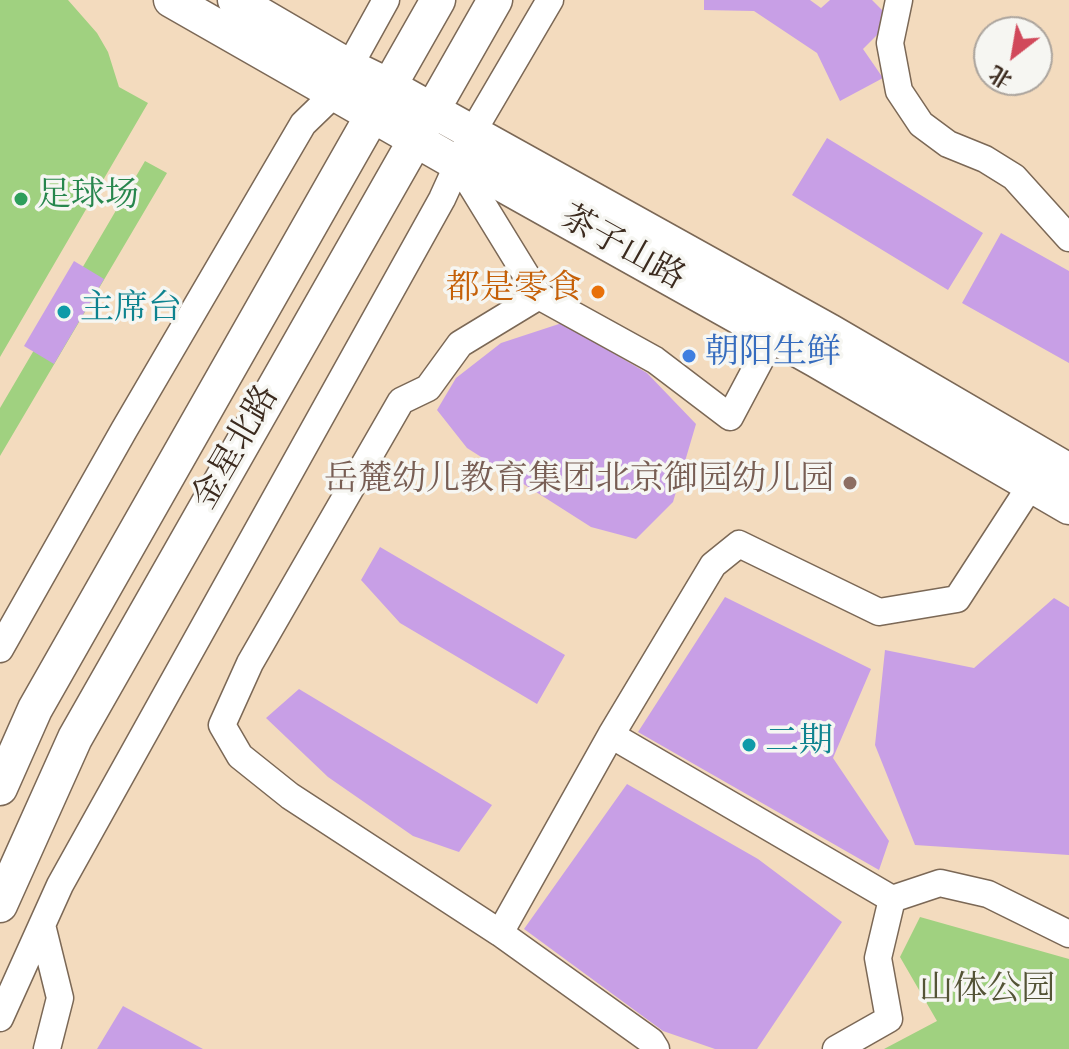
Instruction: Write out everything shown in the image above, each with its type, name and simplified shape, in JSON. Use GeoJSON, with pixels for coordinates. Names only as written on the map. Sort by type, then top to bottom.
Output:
{"type":"FeatureCollection","features":[{"type":"Feature","properties":{"kind":"main road","name":"茶子山路"},"geometry":{"type":"LineString","coordinates":[[171,0],[380,99],[465,148],[817,325],[1069,471]]}},
{"type":"Feature","properties":{"kind":"main road","name":"茶子山路"},"geometry":{"type":"LineString","coordinates":[[235,0],[341,80]]}},
{"type":"Feature","properties":{"kind":"main road","name":"金星北路"},"geometry":{"type":"LineString","coordinates":[[0,788],[35,709],[438,0]]}},
{"type":"Feature","properties":{"kind":"main road","name":"金星北路"},"geometry":{"type":"LineString","coordinates":[[0,905],[75,738],[495,0]]}},
{"type":"Feature","properties":{"kind":"main road","name":"茶子山路"},"geometry":{"type":"LineString","coordinates":[[465,148],[498,182],[1069,507]]}},
{"type":"Feature","properties":{"kind":"street"},"geometry":{"type":"LineString","coordinates":[[0,649],[303,124],[341,80],[386,0]]}},
{"type":"Feature","properties":{"kind":"street"},"geometry":{"type":"LineString","coordinates":[[0,1018],[60,885],[442,199],[465,148],[550,0]]}},
{"type":"Feature","properties":{"kind":"street"},"geometry":{"type":"LineString","coordinates":[[899,0],[890,43],[899,91],[921,124],[948,144],[985,159],[1014,177],[1069,238]]}},
{"type":"Feature","properties":{"kind":"street"},"geometry":{"type":"LineString","coordinates":[[465,148],[539,296],[655,360],[730,417],[773,336]]}},
{"type":"Feature","properties":{"kind":"street"},"geometry":{"type":"LineString","coordinates":[[539,296],[460,344],[428,388],[401,401],[250,663],[222,725],[240,756],[290,796],[500,933],[651,1041],[656,1049]]}},
{"type":"Feature","properties":{"kind":"street"},"geometry":{"type":"LineString","coordinates":[[500,933],[611,735],[713,565],[739,544],[879,612],[957,599],[1031,485]]}},
{"type":"Feature","properties":{"kind":"street"},"geometry":{"type":"LineString","coordinates":[[611,735],[892,899],[940,883],[988,894],[1069,934]]}},
{"type":"Feature","properties":{"kind":"street"},"geometry":{"type":"LineString","coordinates":[[836,1049],[889,1019],[878,958],[892,899]]}},
{"type":"Feature","properties":{"kind":"street"},"geometry":{"type":"LineString","coordinates":[[42,925],[60,998],[47,1049]]}},
{"type":"Feature","properties":{"kind":"green space"},"geometry":{"type":"Polygon","coordinates":[[[0,0],[68,0],[97,33],[108,52],[119,87],[148,103],[0,357],[0,0]]]}},
{"type":"Feature","properties":{"kind":"green space"},"geometry":{"type":"Polygon","coordinates":[[[145,161],[167,173],[0,456],[0,408],[145,161]]]}},
{"type":"Feature","properties":{"kind":"green space","name":"山体公园"},"geometry":{"type":"Polygon","coordinates":[[[920,917],[1069,959],[1069,1049],[884,1049],[937,1021],[900,957],[920,917]]]}},
{"type":"Feature","properties":{"kind":"building"},"geometry":{"type":"Polygon","coordinates":[[[704,0],[810,0],[821,8],[830,0],[872,0],[892,20],[863,49],[883,78],[840,101],[817,53],[754,11],[704,10],[704,0]]]}},
{"type":"Feature","properties":{"kind":"building"},"geometry":{"type":"Polygon","coordinates":[[[827,138],[983,233],[948,290],[792,195],[827,138]]]}},
{"type":"Feature","properties":{"kind":"building"},"geometry":{"type":"Polygon","coordinates":[[[1001,233],[1069,271],[1069,363],[962,303],[1001,233]]]}},
{"type":"Feature","properties":{"kind":"building","name":"主席台"},"geometry":{"type":"Polygon","coordinates":[[[74,261],[104,279],[54,364],[24,346],[74,261]]]}},
{"type":"Feature","properties":{"kind":"building"},"geometry":{"type":"Polygon","coordinates":[[[562,323],[647,373],[696,424],[673,502],[636,539],[591,527],[467,448],[437,410],[456,378],[501,343],[562,323]]]}},
{"type":"Feature","properties":{"kind":"building"},"geometry":{"type":"Polygon","coordinates":[[[380,547],[565,655],[537,704],[400,623],[361,580],[380,547]]]}},
{"type":"Feature","properties":{"kind":"building","name":"二期"},"geometry":{"type":"Polygon","coordinates":[[[725,597],[871,669],[833,758],[889,841],[879,870],[638,732],[725,597]]]}},
{"type":"Feature","properties":{"kind":"building"},"geometry":{"type":"Polygon","coordinates":[[[1054,598],[1069,607],[1069,855],[915,845],[875,745],[885,650],[974,668],[1054,598]]]}},
{"type":"Feature","properties":{"kind":"building"},"geometry":{"type":"Polygon","coordinates":[[[299,689],[492,805],[459,852],[413,836],[328,777],[266,718],[299,689]]]}},
{"type":"Feature","properties":{"kind":"building"},"geometry":{"type":"Polygon","coordinates":[[[627,784],[758,859],[842,922],[757,1049],[715,1049],[663,1031],[524,929],[627,784]]]}},
{"type":"Feature","properties":{"kind":"building"},"geometry":{"type":"Polygon","coordinates":[[[123,1006],[203,1049],[97,1049],[123,1006]]]}},
{"type":"Feature","properties":{"kind":"place","name":"足球场"},"geometry":{"type":"Point","coordinates":[21,199]}},
{"type":"Feature","properties":{"kind":"place","name":"都是零食"},"geometry":{"type":"Point","coordinates":[598,292]}},
{"type":"Feature","properties":{"kind":"place","name":"主席台"},"geometry":{"type":"Point","coordinates":[64,312]}},
{"type":"Feature","properties":{"kind":"place","name":"朝阳生鲜"},"geometry":{"type":"Point","coordinates":[689,356]}},
{"type":"Feature","properties":{"kind":"place","name":"岳麓幼儿教育集团北京御园幼儿园"},"geometry":{"type":"Point","coordinates":[850,483]}},
{"type":"Feature","properties":{"kind":"place","name":"二期"},"geometry":{"type":"Point","coordinates":[749,745]}}]}
